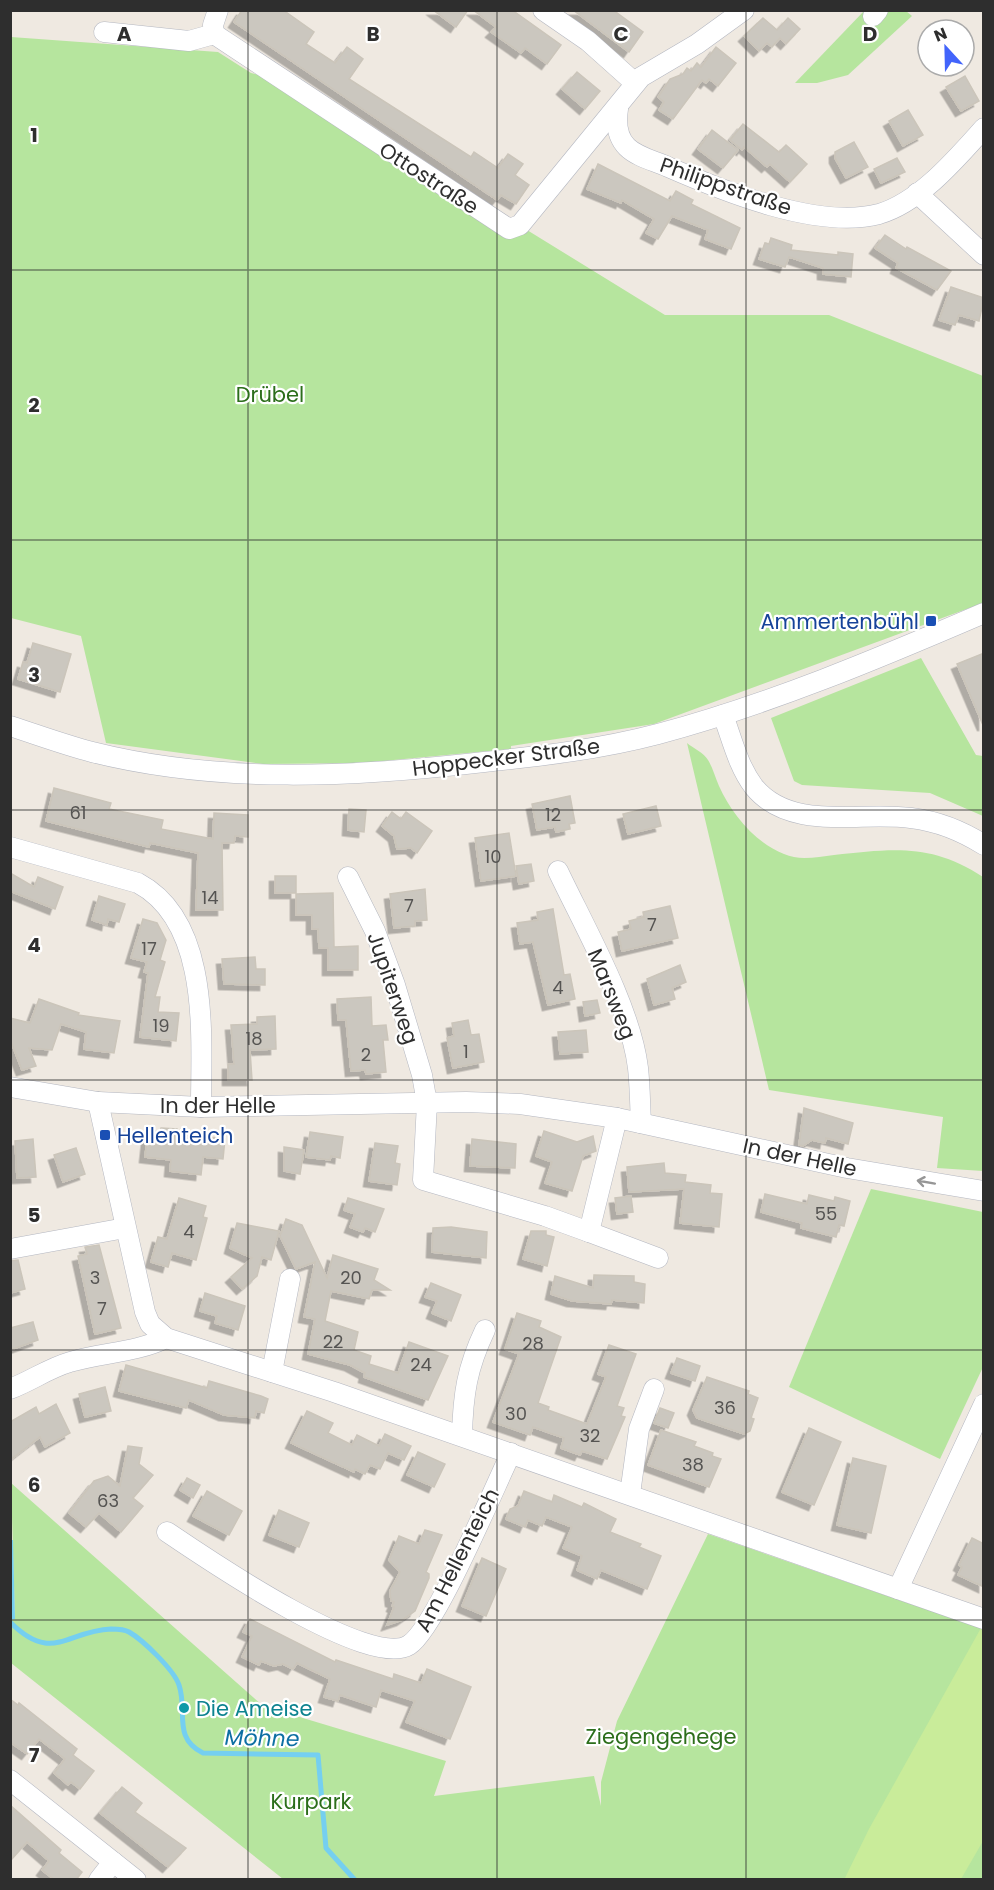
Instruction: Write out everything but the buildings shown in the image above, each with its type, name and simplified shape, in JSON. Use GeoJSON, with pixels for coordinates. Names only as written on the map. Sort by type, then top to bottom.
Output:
{"type":"FeatureCollection","features":[{"type":"Feature","properties":{"kind":"street"},"geometry":{"type":"LineString","coordinates":[[104,32],[189,41],[214,34],[213,25],[218,10]]}},
{"type":"Feature","properties":{"kind":"street"},"geometry":{"type":"LineString","coordinates":[[543,10],[588,41],[635,83]]}},
{"type":"Feature","properties":{"kind":"street"},"geometry":{"type":"LineString","coordinates":[[618,109],[635,83],[648,71],[697,44],[744,10]]}},
{"type":"Feature","properties":{"kind":"street","name":"Ottostraße"},"geometry":{"type":"LineString","coordinates":[[214,34],[509,229],[520,225],[618,109]]}},
{"type":"Feature","properties":{"kind":"street","name":"Philippstraße"},"geometry":{"type":"LineString","coordinates":[[618,109],[618,132],[630,150],[703,182],[780,208],[832,216],[868,216],[891,209],[917,193],[956,158],[984,128]]}},
{"type":"Feature","properties":{"kind":"street"},"geometry":{"type":"LineString","coordinates":[[917,193],[984,255]]}},
{"type":"Feature","properties":{"kind":"street","name":"Hoppecker Straße"},"geometry":{"type":"LineString","coordinates":[[10,726],[92,752],[168,765],[259,774],[339,774],[459,765],[558,753],[657,735],[829,678],[984,613]]}},
{"type":"Feature","properties":{"kind":"street"},"geometry":{"type":"LineString","coordinates":[[723,715],[746,775],[763,797],[775,805],[791,812],[814,815],[894,816],[918,819],[963,834],[984,845]]}},
{"type":"Feature","properties":{"kind":"street"},"geometry":{"type":"LineString","coordinates":[[10,847],[138,883],[154,893],[167,906],[182,934],[200,995],[201,1107]]}},
{"type":"Feature","properties":{"kind":"street","name":"Marsweg"},"geometry":{"type":"LineString","coordinates":[[558,870],[611,983],[631,1037],[638,1066],[641,1124]]}},
{"type":"Feature","properties":{"kind":"street","name":"Jupiterweg"},"geometry":{"type":"LineString","coordinates":[[348,877],[375,931],[395,986],[422,1075],[428,1103]]}},
{"type":"Feature","properties":{"kind":"street","name":"In der Helle"},"geometry":{"type":"LineString","coordinates":[[10,1087],[98,1102],[201,1107],[428,1103],[520,1104],[617,1118],[847,1168],[984,1191]]}},
{"type":"Feature","properties":{"kind":"street"},"geometry":{"type":"LineString","coordinates":[[98,1102],[147,1318],[166,1338],[462,1436],[984,1619]]}},
{"type":"Feature","properties":{"kind":"street"},"geometry":{"type":"LineString","coordinates":[[428,1103],[423,1178],[425,1183],[503,1203],[658,1258]]}},
{"type":"Feature","properties":{"kind":"street"},"geometry":{"type":"LineString","coordinates":[[589,1232],[617,1118]]}},
{"type":"Feature","properties":{"kind":"street"},"geometry":{"type":"LineString","coordinates":[[10,1249],[125,1228]]}},
{"type":"Feature","properties":{"kind":"street"},"geometry":{"type":"LineString","coordinates":[[272,1372],[290,1279]]}},
{"type":"Feature","properties":{"kind":"street"},"geometry":{"type":"LineString","coordinates":[[462,1436],[464,1390],[471,1360],[485,1330]]}},
{"type":"Feature","properties":{"kind":"street"},"geometry":{"type":"LineString","coordinates":[[10,1389],[62,1365],[97,1355],[142,1349],[166,1338]]}},
{"type":"Feature","properties":{"kind":"street"},"geometry":{"type":"LineString","coordinates":[[630,1494],[639,1429],[654,1389]]}},
{"type":"Feature","properties":{"kind":"street"},"geometry":{"type":"LineString","coordinates":[[898,1589],[984,1404]]}},
{"type":"Feature","properties":{"kind":"street","name":"Am Hellenteich"},"geometry":{"type":"LineString","coordinates":[[166,1532],[292,1611],[363,1641],[385,1648],[401,1648],[420,1635],[436,1608],[511,1453]]}},
{"type":"Feature","properties":{"kind":"street"},"geometry":{"type":"LineString","coordinates":[[10,1780],[136,1880]]}},
{"type":"Feature","properties":{"kind":"street"},"geometry":{"type":"LineString","coordinates":[[99,1880],[113,1862]]}},
{"type":"Feature","properties":{"kind":"green space"},"geometry":{"type":"Polygon","coordinates":[[[864,11],[906,11],[912,16],[848,75],[817,83],[795,83],[864,11]]]}},
{"type":"Feature","properties":{"kind":"green space","name":"Drübel"},"geometry":{"type":"Polygon","coordinates":[[[11,37],[218,52],[251,73],[259,75],[494,231],[527,230],[665,315],[829,315],[983,376],[983,603],[654,724],[511,746],[511,749],[362,763],[263,764],[106,743],[81,636],[11,618],[11,37]]]}},
{"type":"Feature","properties":{"kind":"green space"},"geometry":{"type":"Polygon","coordinates":[[[921,658],[976,755],[983,756],[983,816],[930,793],[802,785],[794,781],[771,718],[921,658]]]}},
{"type":"Feature","properties":{"kind":"green space"},"geometry":{"type":"Polygon","coordinates":[[[687,743],[708,760],[724,796],[745,826],[763,843],[784,854],[808,858],[875,851],[911,851],[946,858],[983,877],[983,1171],[937,1168],[943,1117],[769,1090],[687,743]]]}},
{"type":"Feature","properties":{"kind":"green space"},"geometry":{"type":"Polygon","coordinates":[[[871,1189],[983,1212],[983,1367],[940,1459],[789,1387],[871,1189]]]}},
{"type":"Feature","properties":{"kind":"green space"},"geometry":{"type":"Polygon","coordinates":[[[11,1483],[263,1706],[446,1761],[434,1796],[594,1776],[601,1806],[601,1782],[617,1721],[708,1534],[983,1629],[983,1879],[283,1879],[11,1663],[10,1620],[15,1619],[11,1483]]]}},
{"type":"Feature","properties":{"kind":"green space"},"geometry":{"type":"Polygon","coordinates":[[[981,1628],[983,1629],[983,1841],[961,1879],[844,1880],[869,1829],[981,1628]]]}},
{"type":"Feature","properties":{"kind":"water"},"geometry":{"type":"Polygon","coordinates":[[[10,1540],[13,1540],[15,1619],[11,1620],[10,1540]]]}},
{"type":"Feature","properties":{"kind":"waterway","name":"Möhne"},"geometry":{"type":"LineString","coordinates":[[10,1622],[37,1641],[49,1643],[111,1629],[125,1630],[135,1636],[150,1648],[176,1679],[181,1695],[184,1732],[193,1747],[203,1753],[318,1755],[326,1848],[355,1880]]}},
{"type":"Feature","properties":{"kind":"place","name":"Ammertenbühl"},"geometry":{"type":"Point","coordinates":[931,621]}},
{"type":"Feature","properties":{"kind":"place","name":"Hellenteich"},"geometry":{"type":"Point","coordinates":[105,1135]}},
{"type":"Feature","properties":{"kind":"place","name":"Die Ameise"},"geometry":{"type":"Point","coordinates":[184,1708]}},
{"type":"Feature","properties":{"kind":"park label","name":"Ziegengehege"},"geometry":{"type":"Point","coordinates":[661,1736]}},
{"type":"Feature","properties":{"kind":"park label","name":"Kurpark"},"geometry":{"type":"Point","coordinates":[311,1801]}}]}
